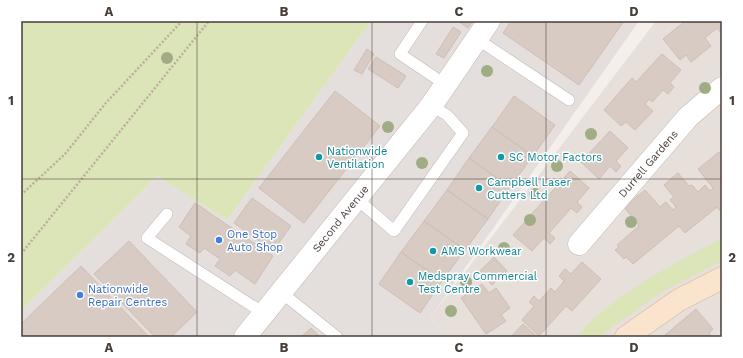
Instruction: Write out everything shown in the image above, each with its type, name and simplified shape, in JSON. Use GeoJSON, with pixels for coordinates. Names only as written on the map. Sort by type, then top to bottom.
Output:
{"type":"FeatureCollection","features":[{"type":"Feature","properties":{"kind":"street","name":"Second Avenue"},"geometry":{"type":"LineString","coordinates":[[246,337],[431,106],[489,21]]}},
{"type":"Feature","properties":{"kind":"street","name":"Durrell Gardens"},"geometry":{"type":"LineString","coordinates":[[579,244],[688,117],[722,88]]}},
{"type":"Feature","properties":{"kind":"street"},"geometry":{"type":"LineString","coordinates":[[626,337],[679,300],[722,278]]}},
{"type":"Feature","properties":{"kind":"lane"},"geometry":{"type":"LineString","coordinates":[[422,21],[400,54],[446,85]]}},
{"type":"Feature","properties":{"kind":"lane"},"geometry":{"type":"LineString","coordinates":[[477,40],[569,100]]}},
{"type":"Feature","properties":{"kind":"lane"},"geometry":{"type":"LineString","coordinates":[[357,199],[394,230],[463,134],[447,115],[431,106]]}},
{"type":"Feature","properties":{"kind":"lane"},"geometry":{"type":"LineString","coordinates":[[167,214],[147,238],[265,314]]}},
{"type":"Feature","properties":{"kind":"lane"},"geometry":{"type":"LineString","coordinates":[[282,293],[337,337]]}},
{"type":"Feature","properties":{"kind":"path"},"geometry":{"type":"LineString","coordinates":[[21,195],[65,154],[105,104],[182,21]]}},
{"type":"Feature","properties":{"kind":"path"},"geometry":{"type":"LineString","coordinates":[[21,254],[209,21]]}},
{"type":"Feature","properties":{"kind":"shaded area"},"geometry":{"type":"Polygon","coordinates":[[[371,21],[639,21],[430,318],[448,337],[21,337],[21,311],[157,176],[227,220],[371,21]]]}},
{"type":"Feature","properties":{"kind":"shaded area"},"geometry":{"type":"Polygon","coordinates":[[[656,21],[722,21],[722,337],[448,337],[430,318],[656,21]]]}},
{"type":"Feature","properties":{"kind":"green space"},"geometry":{"type":"Polygon","coordinates":[[[21,21],[371,21],[227,220],[157,176],[21,311],[21,21]]]}},
{"type":"Feature","properties":{"kind":"green space"},"geometry":{"type":"Polygon","coordinates":[[[722,239],[722,261],[665,290],[598,337],[578,337],[587,325],[622,296],[688,256],[722,239]]]}},
{"type":"Feature","properties":{"kind":"building"},"geometry":{"type":"Polygon","coordinates":[[[458,21],[473,21],[468,28],[458,21]]]}},
{"type":"Feature","properties":{"kind":"building"},"geometry":{"type":"Polygon","coordinates":[[[511,21],[624,21],[579,85],[503,33],[511,21]]]}},
{"type":"Feature","properties":{"kind":"building"},"geometry":{"type":"Polygon","coordinates":[[[685,21],[722,21],[722,34],[717,28],[705,38],[711,46],[691,62],[686,55],[680,60],[663,39],[685,21]]]}},
{"type":"Feature","properties":{"kind":"building"},"geometry":{"type":"Polygon","coordinates":[[[453,27],[461,32],[444,58],[436,54],[453,27]]]}},
{"type":"Feature","properties":{"kind":"building"},"geometry":{"type":"Polygon","coordinates":[[[367,49],[374,54],[362,74],[354,70],[367,49]]]}},
{"type":"Feature","properties":{"kind":"building"},"geometry":{"type":"Polygon","coordinates":[[[662,54],[681,70],[670,83],[674,87],[668,94],[663,90],[652,102],[649,99],[645,104],[653,111],[635,130],[626,122],[621,126],[604,110],[632,78],[636,82],[662,54]]]}},
{"type":"Feature","properties":{"kind":"building"},"geometry":{"type":"Polygon","coordinates":[[[376,57],[406,76],[398,88],[368,69],[376,57]]]}},
{"type":"Feature","properties":{"kind":"building","name":"Nationwide Ventilation"},"geometry":{"type":"Polygon","coordinates":[[[335,91],[380,126],[304,223],[259,188],[335,91]]]}},
{"type":"Feature","properties":{"kind":"building","name":"SC Motor Factors"},"geometry":{"type":"Polygon","coordinates":[[[514,96],[555,125],[533,156],[492,127],[514,96]]]}},
{"type":"Feature","properties":{"kind":"building","name":"SC Motor Factors"},"geometry":{"type":"Polygon","coordinates":[[[492,127],[533,156],[510,187],[469,158],[492,127]]]}},
{"type":"Feature","properties":{"kind":"building"},"geometry":{"type":"Polygon","coordinates":[[[610,131],[628,148],[616,161],[621,166],[616,172],[610,166],[599,179],[581,162],[610,131]]]}},
{"type":"Feature","properties":{"kind":"building"},"geometry":{"type":"Polygon","coordinates":[[[719,152],[722,156],[722,213],[717,207],[685,233],[679,226],[633,264],[626,257],[624,259],[615,250],[619,247],[617,245],[639,226],[624,207],[645,190],[660,207],[666,202],[673,210],[676,207],[670,200],[674,197],[664,185],[678,173],[689,186],[692,185],[698,192],[705,185],[710,191],[713,188],[698,169],[719,152]]]}},
{"type":"Feature","properties":{"kind":"building","name":"Campbell Laser Cutters Ltd"},"geometry":{"type":"Polygon","coordinates":[[[469,158],[510,187],[488,219],[447,190],[469,158]]]}},
{"type":"Feature","properties":{"kind":"building"},"geometry":{"type":"Polygon","coordinates":[[[570,171],[589,188],[577,202],[582,207],[577,213],[571,208],[549,233],[555,238],[550,244],[544,238],[532,251],[513,235],[570,171]]]}},
{"type":"Feature","properties":{"kind":"building","name":"Campbell Laser Cutters Ltd"},"geometry":{"type":"Polygon","coordinates":[[[447,190],[488,219],[465,250],[424,221],[447,190]]]}},
{"type":"Feature","properties":{"kind":"building"},"geometry":{"type":"Polygon","coordinates":[[[252,198],[291,226],[273,251],[234,223],[252,198]]]}},
{"type":"Feature","properties":{"kind":"building","name":"One Stop Auto Shop"},"geometry":{"type":"Polygon","coordinates":[[[195,203],[273,256],[255,284],[235,270],[230,276],[215,266],[220,259],[204,248],[200,253],[186,244],[191,236],[179,227],[195,203]]]}},
{"type":"Feature","properties":{"kind":"building","name":"AMS Workwear"},"geometry":{"type":"Polygon","coordinates":[[[424,221],[465,250],[442,281],[401,252],[424,221]]]}},
{"type":"Feature","properties":{"kind":"building"},"geometry":{"type":"Polygon","coordinates":[[[129,241],[197,312],[171,337],[155,337],[94,274],[129,241]]]}},
{"type":"Feature","properties":{"kind":"building","name":"Medspray Commercial Test Centre"},"geometry":{"type":"Polygon","coordinates":[[[401,252],[442,281],[420,313],[379,284],[401,252]]]}},
{"type":"Feature","properties":{"kind":"building"},"geometry":{"type":"Polygon","coordinates":[[[494,257],[507,271],[492,285],[479,272],[494,257]]]}},
{"type":"Feature","properties":{"kind":"building"},"geometry":{"type":"Polygon","coordinates":[[[582,262],[601,279],[572,311],[566,306],[539,336],[522,320],[534,306],[529,302],[534,296],[539,301],[551,288],[555,292],[564,281],[559,276],[565,269],[571,274],[582,262]]]}},
{"type":"Feature","properties":{"kind":"building","name":"Nationwide Repair Centres"},"geometry":{"type":"Polygon","coordinates":[[[81,266],[149,337],[21,337],[21,324],[81,266]]]}},
{"type":"Feature","properties":{"kind":"building"},"geometry":{"type":"Polygon","coordinates":[[[482,284],[489,293],[496,288],[510,308],[501,315],[506,321],[486,334],[461,298],[482,284]]]}},
{"type":"Feature","properties":{"kind":"building"},"geometry":{"type":"Polygon","coordinates":[[[696,309],[713,329],[709,333],[712,337],[667,337],[665,335],[696,309]]]}},
{"type":"Feature","properties":{"kind":"building"},"geometry":{"type":"Polygon","coordinates":[[[523,324],[536,336],[536,337],[511,337],[523,324]]]}},
{"type":"Feature","properties":{"kind":"building"},"geometry":{"type":"Polygon","coordinates":[[[311,328],[320,337],[301,337],[311,328]]]}},
{"type":"Feature","properties":{"kind":"place","name":"Nationwide Ventilation"},"geometry":{"type":"Point","coordinates":[319,157]}},
{"type":"Feature","properties":{"kind":"place","name":"SC Motor Factors"},"geometry":{"type":"Point","coordinates":[501,157]}},
{"type":"Feature","properties":{"kind":"place","name":"Campbell Laser Cutters Ltd"},"geometry":{"type":"Point","coordinates":[479,188]}},
{"type":"Feature","properties":{"kind":"place","name":"One Stop Auto Shop"},"geometry":{"type":"Point","coordinates":[219,240]}},
{"type":"Feature","properties":{"kind":"place","name":"AMS Workwear"},"geometry":{"type":"Point","coordinates":[433,251]}},
{"type":"Feature","properties":{"kind":"place","name":"Medspray Commercial Test Centre"},"geometry":{"type":"Point","coordinates":[410,282]}},
{"type":"Feature","properties":{"kind":"place","name":"Nationwide Repair Centres"},"geometry":{"type":"Point","coordinates":[80,295]}}]}
